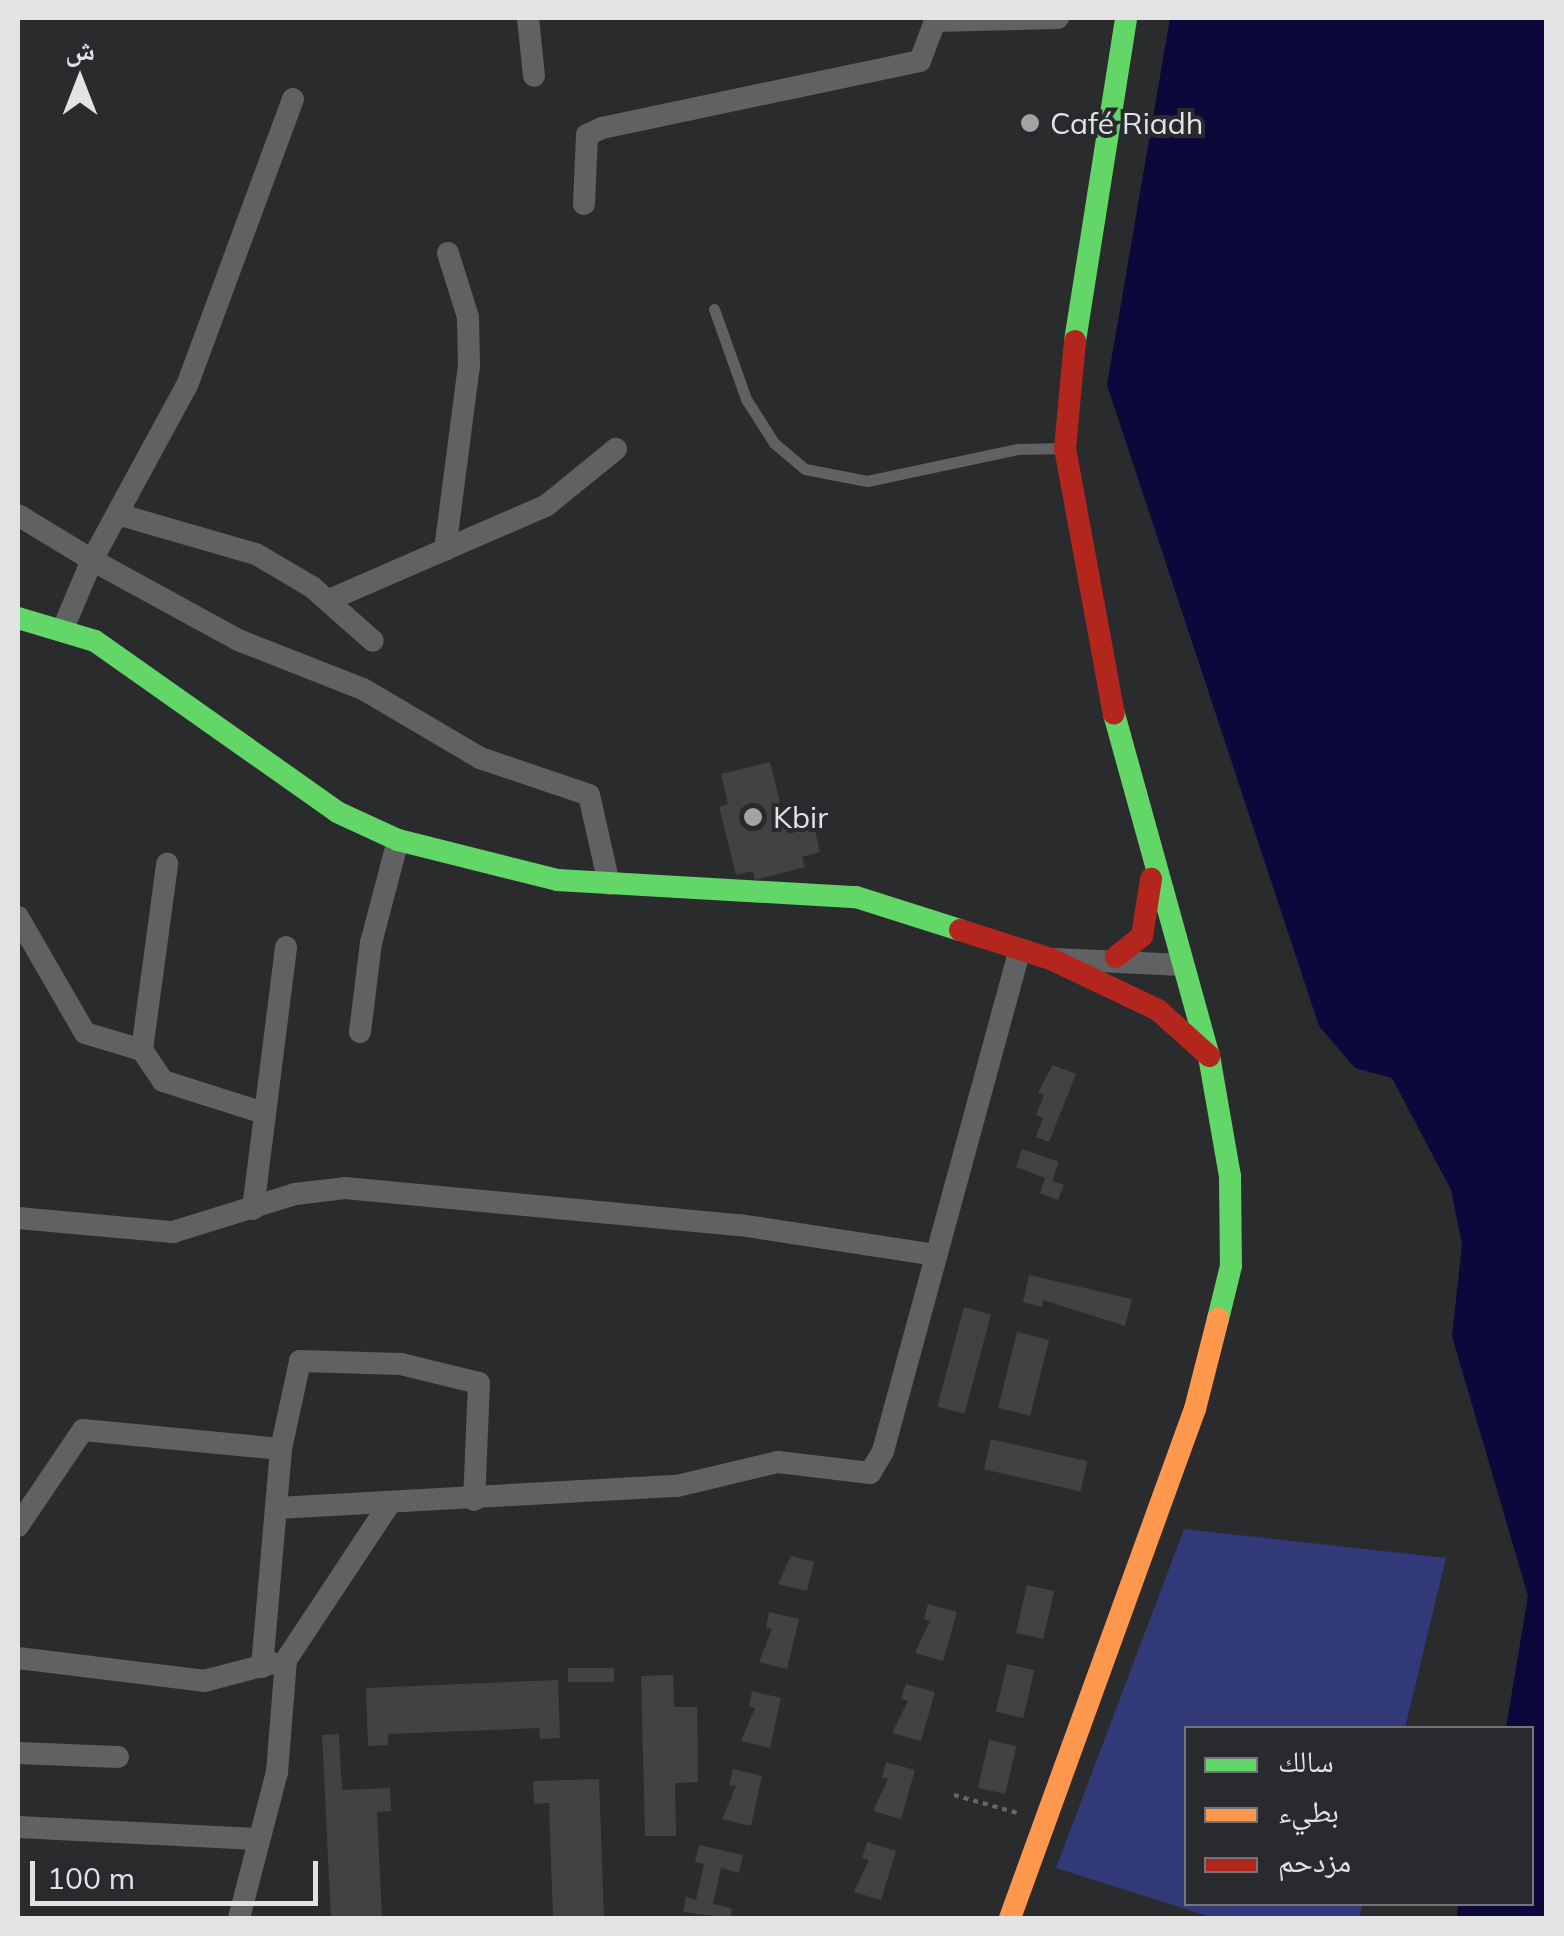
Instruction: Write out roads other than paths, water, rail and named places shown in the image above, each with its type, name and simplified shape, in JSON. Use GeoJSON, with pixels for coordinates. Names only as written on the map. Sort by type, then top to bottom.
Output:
{"type":"FeatureCollection","features":[{"type":"Feature","properties":{"kind":"street"},"geometry":{"type":"LineString","coordinates":[[528,18],[534,76]]}},
{"type":"Feature","properties":{"kind":"street"},"geometry":{"type":"LineString","coordinates":[[584,204],[587,135],[602,128],[920,60],[935,21],[1058,18]]}},
{"type":"Feature","properties":{"kind":"street"},"geometry":{"type":"LineString","coordinates":[[1010,1918],[1040,1819],[1157,1516],[1226,1295],[1232,1204],[1209,1056],[1152,872],[1092,622],[1065,448],[1079,298],[1126,18]]}},
{"type":"Feature","properties":{"kind":"street"},"geometry":{"type":"LineString","coordinates":[[62,630],[92,560],[186,386],[293,99]]}},
{"type":"Feature","properties":{"kind":"street"},"geometry":{"type":"LineString","coordinates":[[445,550],[469,366],[468,317],[448,253]]}},
{"type":"Feature","properties":{"kind":"street"},"geometry":{"type":"LineString","coordinates":[[329,600],[547,506],[616,449]]}},
{"type":"Feature","properties":{"kind":"street"},"geometry":{"type":"LineString","coordinates":[[18,514],[92,560],[238,640],[363,689],[480,758],[589,795],[609,884]]}},
{"type":"Feature","properties":{"kind":"street"},"geometry":{"type":"LineString","coordinates":[[116,514],[229,543],[329,600],[373,642]]}},
{"type":"Feature","properties":{"kind":"street"},"geometry":{"type":"LineString","coordinates":[[18,618],[62,630],[138,667],[337,812],[398,840],[499,870],[609,884],[856,898],[1051,959],[1158,1010],[1209,1056]]}},
{"type":"Feature","properties":{"kind":"street"},"geometry":{"type":"LineString","coordinates":[[360,1032],[371,943],[398,840]]}},
{"type":"Feature","properties":{"kind":"street"},"geometry":{"type":"LineString","coordinates":[[142,1050],[167,864]]}},
{"type":"Feature","properties":{"kind":"street"},"geometry":{"type":"LineString","coordinates":[[1116,957],[1142,936],[1152,872]]}},
{"type":"Feature","properties":{"kind":"street"},"geometry":{"type":"LineString","coordinates":[[18,917],[85,1032],[142,1050],[163,1080],[261,1112]]}},
{"type":"Feature","properties":{"kind":"street"},"geometry":{"type":"LineString","coordinates":[[253,1209],[261,1112],[286,947]]}},
{"type":"Feature","properties":{"kind":"street"},"geometry":{"type":"LineString","coordinates":[[278,1508],[388,1506],[677,1486],[778,1462],[870,1472],[1020,949]]}},
{"type":"Feature","properties":{"kind":"street"},"geometry":{"type":"LineString","coordinates":[[1051,959],[1116,957],[1184,970]]}},
{"type":"Feature","properties":{"kind":"street"},"geometry":{"type":"LineString","coordinates":[[1119,992],[1184,970]]}},
{"type":"Feature","properties":{"kind":"street"},"geometry":{"type":"LineString","coordinates":[[18,1218],[173,1232],[345,1188],[740,1225],[935,1255]]}},
{"type":"Feature","properties":{"kind":"street"},"geometry":{"type":"LineString","coordinates":[[262,1666],[281,1449],[304,1358],[456,1372],[483,1388],[474,1500]]}},
{"type":"Feature","properties":{"kind":"street"},"geometry":{"type":"LineString","coordinates":[[18,1526],[83,1430],[281,1449]]}},
{"type":"Feature","properties":{"kind":"street"},"geometry":{"type":"LineString","coordinates":[[238,1918],[278,1772],[286,1660],[388,1506]]}},
{"type":"Feature","properties":{"kind":"street"},"geometry":{"type":"LineString","coordinates":[[18,1658],[204,1681],[286,1660]]}},
{"type":"Feature","properties":{"kind":"street"},"geometry":{"type":"LineString","coordinates":[[18,1753],[118,1757]]}},
{"type":"Feature","properties":{"kind":"street"},"geometry":{"type":"LineString","coordinates":[[18,1827],[259,1839]]}},
{"type":"Feature","properties":{"kind":"lane"},"geometry":{"type":"LineString","coordinates":[[714,309],[746,399],[774,443],[805,469],[867,481],[1018,449],[1065,448]]}},
{"type":"Feature","properties":{"kind":"place","name":"Café Riadh"},"geometry":{"type":"Point","coordinates":[1030,123]}},
{"type":"Feature","properties":{"kind":"place","name":"Kbir"},"geometry":{"type":"Point","coordinates":[753,817]}}]}
